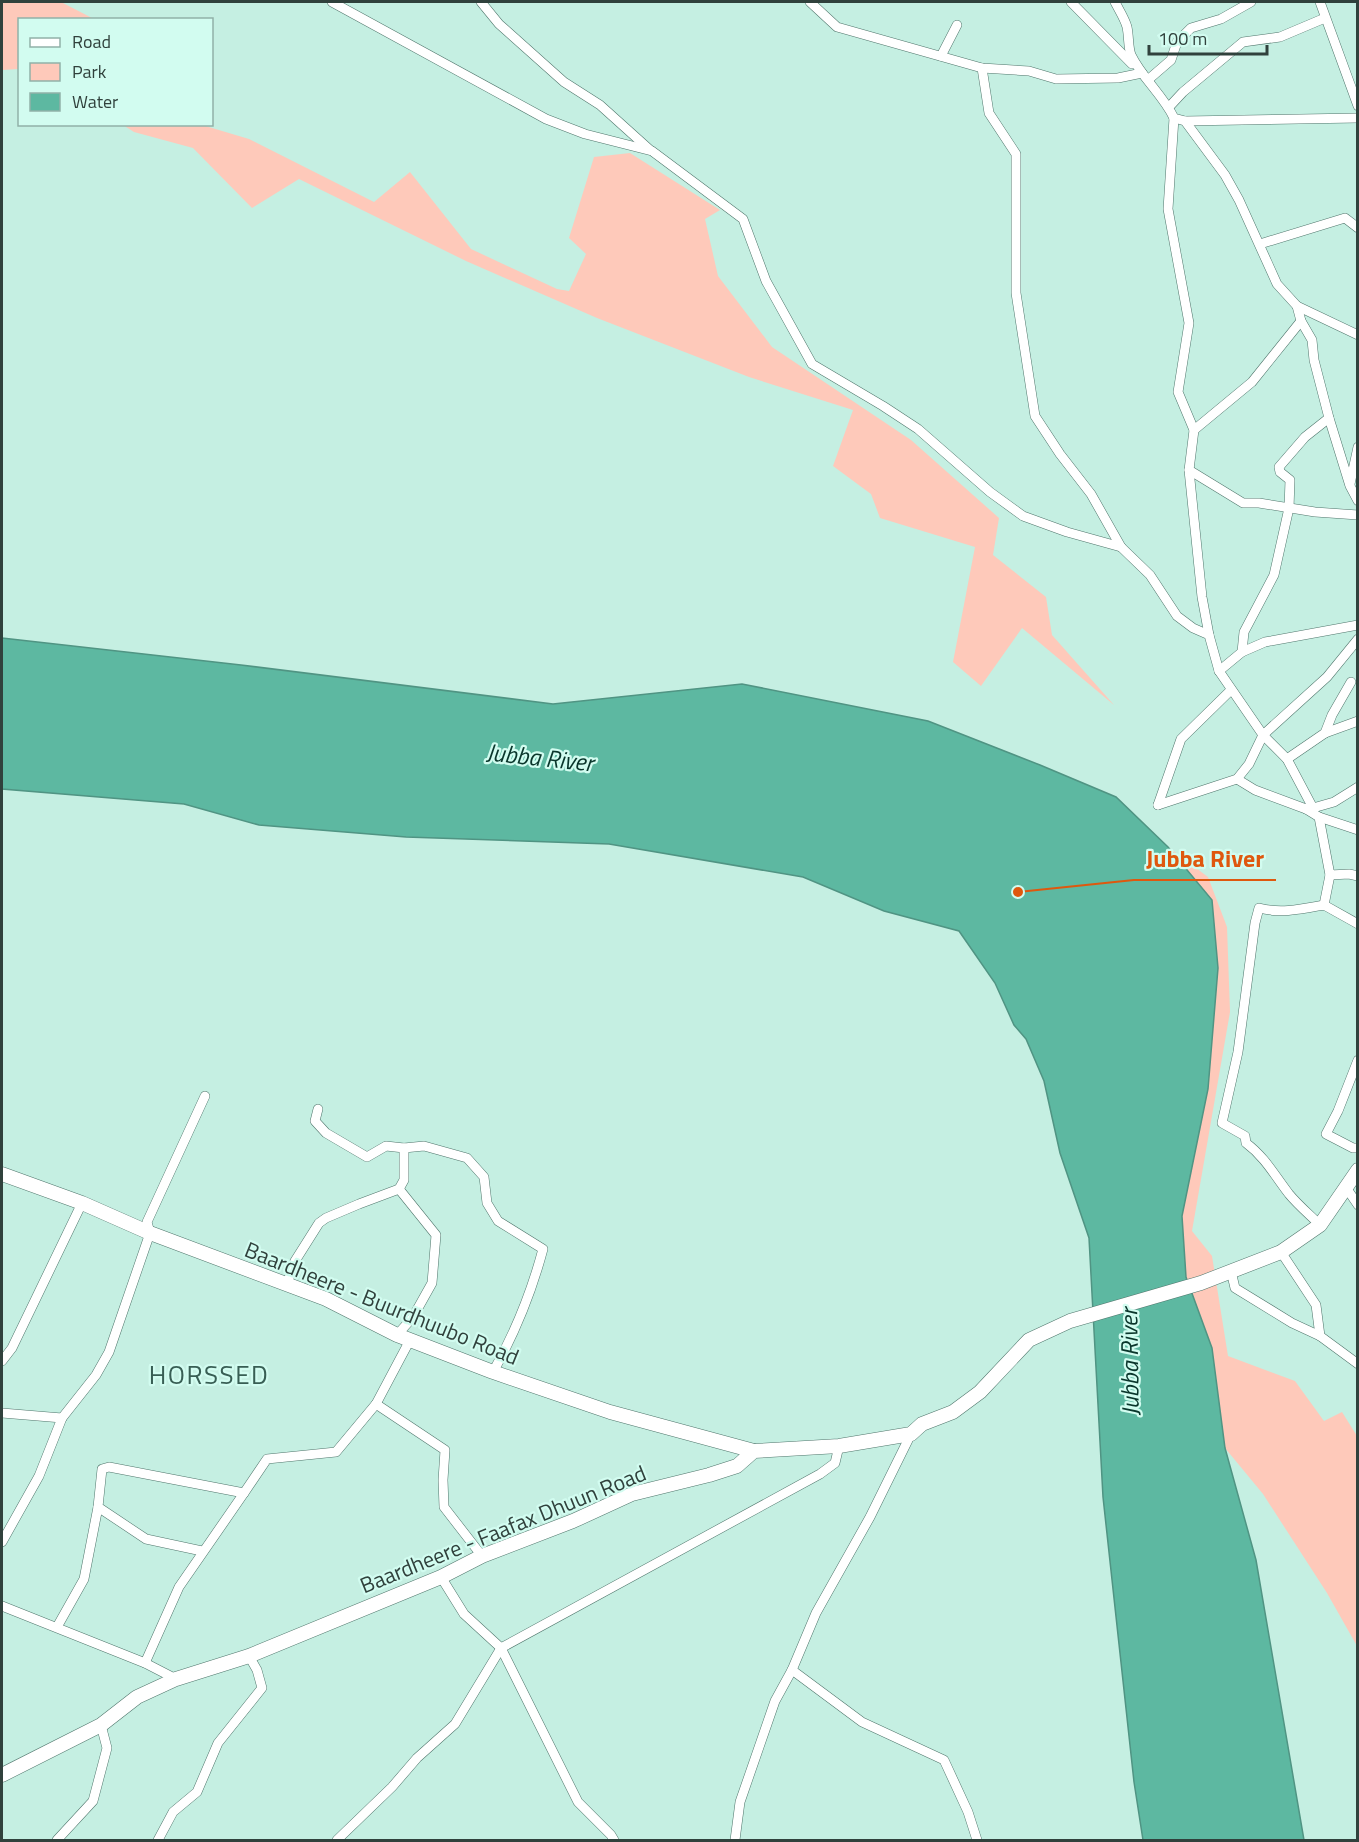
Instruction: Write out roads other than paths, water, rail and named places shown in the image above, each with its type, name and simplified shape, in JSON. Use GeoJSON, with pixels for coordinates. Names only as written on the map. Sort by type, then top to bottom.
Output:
{"type":"FeatureCollection","features":[{"type":"Feature","properties":{"kind":"main road"},"geometry":{"type":"LineString","coordinates":[[754,1451],[839,1446],[910,1434],[922,1424],[953,1412],[980,1392],[1029,1340],[1070,1321],[1201,1282],[1281,1252],[1320,1225],[1358,1170]]}},
{"type":"Feature","properties":{"kind":"main road","name":"Baardheere - Buurdhuubo Road"},"geometry":{"type":"LineString","coordinates":[[2,1174],[326,1299],[397,1335],[493,1372],[610,1412],[754,1451]]}},
{"type":"Feature","properties":{"kind":"main road","name":"Baardheere - Faafax Dhuun Road"},"geometry":{"type":"LineString","coordinates":[[2,1774],[101,1725],[137,1697],[177,1679],[249,1656],[441,1577],[483,1556],[573,1521],[632,1494],[737,1466],[754,1451]]}},
{"type":"Feature","properties":{"kind":"street"},"geometry":{"type":"LineString","coordinates":[[332,2],[546,120],[585,134],[652,151]]}},
{"type":"Feature","properties":{"kind":"street"},"geometry":{"type":"LineString","coordinates":[[481,2],[499,24],[564,82],[600,105],[652,151],[743,219],[766,281],[812,364],[884,405],[918,429],[990,492],[1023,516],[1066,532],[1121,547]]}},
{"type":"Feature","properties":{"kind":"street"},"geometry":{"type":"LineString","coordinates":[[810,2],[837,27],[982,68],[1029,71],[1056,79],[1145,76],[1171,60],[1177,42],[1191,28],[1221,19],[1251,2]]}},
{"type":"Feature","properties":{"kind":"street"},"geometry":{"type":"LineString","coordinates":[[1071,2],[1145,76]]}},
{"type":"Feature","properties":{"kind":"street"},"geometry":{"type":"LineString","coordinates":[[1115,2],[1127,27],[1130,53],[1174,118],[1168,209],[1189,323],[1178,392],[1194,430],[1189,470],[1202,597],[1209,635],[1219,671],[1263,735],[1287,759],[1310,809]]}},
{"type":"Feature","properties":{"kind":"street"},"geometry":{"type":"LineString","coordinates":[[1320,2],[1358,106]]}},
{"type":"Feature","properties":{"kind":"street"},"geometry":{"type":"LineString","coordinates":[[1168,107],[1243,42],[1280,37],[1325,18]]}},
{"type":"Feature","properties":{"kind":"street"},"geometry":{"type":"LineString","coordinates":[[941,56],[957,25]]}},
{"type":"Feature","properties":{"kind":"street"},"geometry":{"type":"LineString","coordinates":[[982,68],[989,113],[1016,154],[1016,293],[1035,416],[1090,494],[1121,547],[1150,575],[1177,616],[1192,628],[1209,635]]}},
{"type":"Feature","properties":{"kind":"street"},"geometry":{"type":"LineString","coordinates":[[1174,118],[1185,121],[1358,118]]}},
{"type":"Feature","properties":{"kind":"street"},"geometry":{"type":"LineString","coordinates":[[1185,121],[1225,175],[1260,244],[1277,284],[1297,306],[1358,335]]}},
{"type":"Feature","properties":{"kind":"street"},"geometry":{"type":"LineString","coordinates":[[1260,244],[1345,218],[1358,228]]}},
{"type":"Feature","properties":{"kind":"street"},"geometry":{"type":"LineString","coordinates":[[1297,306],[1301,321],[1312,340],[1314,360],[1329,418],[1350,486],[1358,501]]}},
{"type":"Feature","properties":{"kind":"street"},"geometry":{"type":"LineString","coordinates":[[1194,430],[1252,382],[1301,321]]}},
{"type":"Feature","properties":{"kind":"street"},"geometry":{"type":"LineString","coordinates":[[1242,652],[1244,632],[1274,575],[1289,508],[1290,480],[1280,472],[1279,467],[1305,437],[1329,418]]}},
{"type":"Feature","properties":{"kind":"street"},"geometry":{"type":"LineString","coordinates":[[1350,486],[1358,447]]}},
{"type":"Feature","properties":{"kind":"street"},"geometry":{"type":"LineString","coordinates":[[1189,470],[1243,503],[1358,515]]}},
{"type":"Feature","properties":{"kind":"street"},"geometry":{"type":"LineString","coordinates":[[1219,671],[1242,652],[1264,642],[1358,625]]}},
{"type":"Feature","properties":{"kind":"street"},"geometry":{"type":"LineString","coordinates":[[1231,690],[1181,739],[1158,805],[1237,779],[1249,764],[1263,735],[1328,677],[1358,639]]}},
{"type":"Feature","properties":{"kind":"street"},"geometry":{"type":"LineString","coordinates":[[1325,733],[1350,682]]}},
{"type":"Feature","properties":{"kind":"street"},"geometry":{"type":"LineString","coordinates":[[1287,759],[1325,733],[1358,721]]}},
{"type":"Feature","properties":{"kind":"street"},"geometry":{"type":"LineString","coordinates":[[1237,779],[1256,790],[1310,809],[1319,817],[1358,830]]}},
{"type":"Feature","properties":{"kind":"street"},"geometry":{"type":"LineString","coordinates":[[1310,809],[1334,802],[1358,787]]}},
{"type":"Feature","properties":{"kind":"street"},"geometry":{"type":"LineString","coordinates":[[1319,817],[1330,875],[1324,905]]}},
{"type":"Feature","properties":{"kind":"street"},"geometry":{"type":"LineString","coordinates":[[1330,875],[1358,876]]}},
{"type":"Feature","properties":{"kind":"street"},"geometry":{"type":"LineString","coordinates":[[1320,1225],[1290,1195],[1272,1168],[1246,1143],[1245,1136],[1222,1123],[1238,1052],[1259,908],[1271,911],[1324,905],[1358,924]]}},
{"type":"Feature","properties":{"kind":"street"},"geometry":{"type":"LineString","coordinates":[[1358,1060],[1338,1111],[1326,1134],[1353,1148],[1358,1148]]}},
{"type":"Feature","properties":{"kind":"street"},"geometry":{"type":"LineString","coordinates":[[2,1542],[39,1476],[62,1418],[96,1375],[109,1352],[150,1233],[147,1222],[205,1096]]}},
{"type":"Feature","properties":{"kind":"street"},"geometry":{"type":"LineString","coordinates":[[318,1109],[315,1121],[326,1133],[367,1157],[386,1146],[404,1148],[424,1146],[467,1158],[484,1177],[487,1203],[498,1221],[543,1249],[533,1288],[514,1334],[493,1372]]}},
{"type":"Feature","properties":{"kind":"street"},"geometry":{"type":"LineString","coordinates":[[287,1284],[295,1261],[319,1223],[326,1218],[399,1189],[405,1180],[404,1148]]}},
{"type":"Feature","properties":{"kind":"street"},"geometry":{"type":"LineString","coordinates":[[1345,1186],[1358,1205]]}},
{"type":"Feature","properties":{"kind":"street"},"geometry":{"type":"LineString","coordinates":[[397,1335],[413,1317],[432,1283],[436,1235],[399,1189]]}},
{"type":"Feature","properties":{"kind":"street"},"geometry":{"type":"LineString","coordinates":[[2,1360],[12,1348],[82,1203]]}},
{"type":"Feature","properties":{"kind":"street"},"geometry":{"type":"LineString","coordinates":[[1281,1252],[1316,1305],[1320,1336]]}},
{"type":"Feature","properties":{"kind":"street"},"geometry":{"type":"LineString","coordinates":[[1231,1271],[1235,1287],[1292,1323],[1320,1336],[1358,1364]]}},
{"type":"Feature","properties":{"kind":"street"},"geometry":{"type":"LineString","coordinates":[[145,1663],[179,1587],[267,1459],[336,1452],[376,1404],[410,1340]]}},
{"type":"Feature","properties":{"kind":"street"},"geometry":{"type":"LineString","coordinates":[[376,1404],[445,1450],[442,1480],[444,1508],[473,1547],[483,1556]]}},
{"type":"Feature","properties":{"kind":"street"},"geometry":{"type":"LineString","coordinates":[[2,1413],[62,1418]]}},
{"type":"Feature","properties":{"kind":"street"},"geometry":{"type":"LineString","coordinates":[[735,1840],[740,1802],[776,1701],[816,1613],[870,1517],[910,1434]]}},
{"type":"Feature","properties":{"kind":"street"},"geometry":{"type":"LineString","coordinates":[[337,1840],[392,1787],[417,1758],[455,1724],[501,1648],[820,1474],[835,1463],[839,1446]]}},
{"type":"Feature","properties":{"kind":"street"},"geometry":{"type":"LineString","coordinates":[[57,1627],[84,1579],[98,1507],[102,1469],[109,1467],[244,1493]]}},
{"type":"Feature","properties":{"kind":"street"},"geometry":{"type":"LineString","coordinates":[[98,1507],[146,1539],[202,1551]]}},
{"type":"Feature","properties":{"kind":"street"},"geometry":{"type":"LineString","coordinates":[[441,1577],[464,1614],[501,1648],[578,1802],[614,1840]]}},
{"type":"Feature","properties":{"kind":"street"},"geometry":{"type":"LineString","coordinates":[[2,1606],[145,1663],[177,1679]]}},
{"type":"Feature","properties":{"kind":"street"},"geometry":{"type":"LineString","coordinates":[[158,1840],[173,1812],[197,1792],[218,1743],[262,1688],[249,1656]]}},
{"type":"Feature","properties":{"kind":"street"},"geometry":{"type":"LineString","coordinates":[[792,1670],[862,1722],[944,1760],[968,1812],[977,1840]]}},
{"type":"Feature","properties":{"kind":"street"},"geometry":{"type":"LineString","coordinates":[[57,1840],[93,1801],[106,1748],[101,1725]]}},
{"type":"Feature","properties":{"kind":"water"},"geometry":{"type":"Polygon","coordinates":[[[2,638],[553,704],[742,684],[928,721],[1116,797],[1168,847],[1212,900],[1218,968],[1208,1089],[1182,1216],[1186,1277],[1212,1348],[1225,1448],[1256,1560],[1304,1840],[1143,1840],[1134,1782],[1103,1497],[1089,1238],[1060,1153],[1044,1081],[1026,1039],[1014,1025],[995,983],[959,931],[884,911],[803,877],[609,844],[406,837],[259,825],[184,804],[2,789],[2,638]]]}},
{"type":"Feature","properties":{"kind":"place","name":"Jubba River"},"geometry":{"type":"Point","coordinates":[1018,892]}},
{"type":"Feature","properties":{"kind":"district","name":"HORSSED"},"geometry":{"type":"Point","coordinates":[209,1374]}}]}
